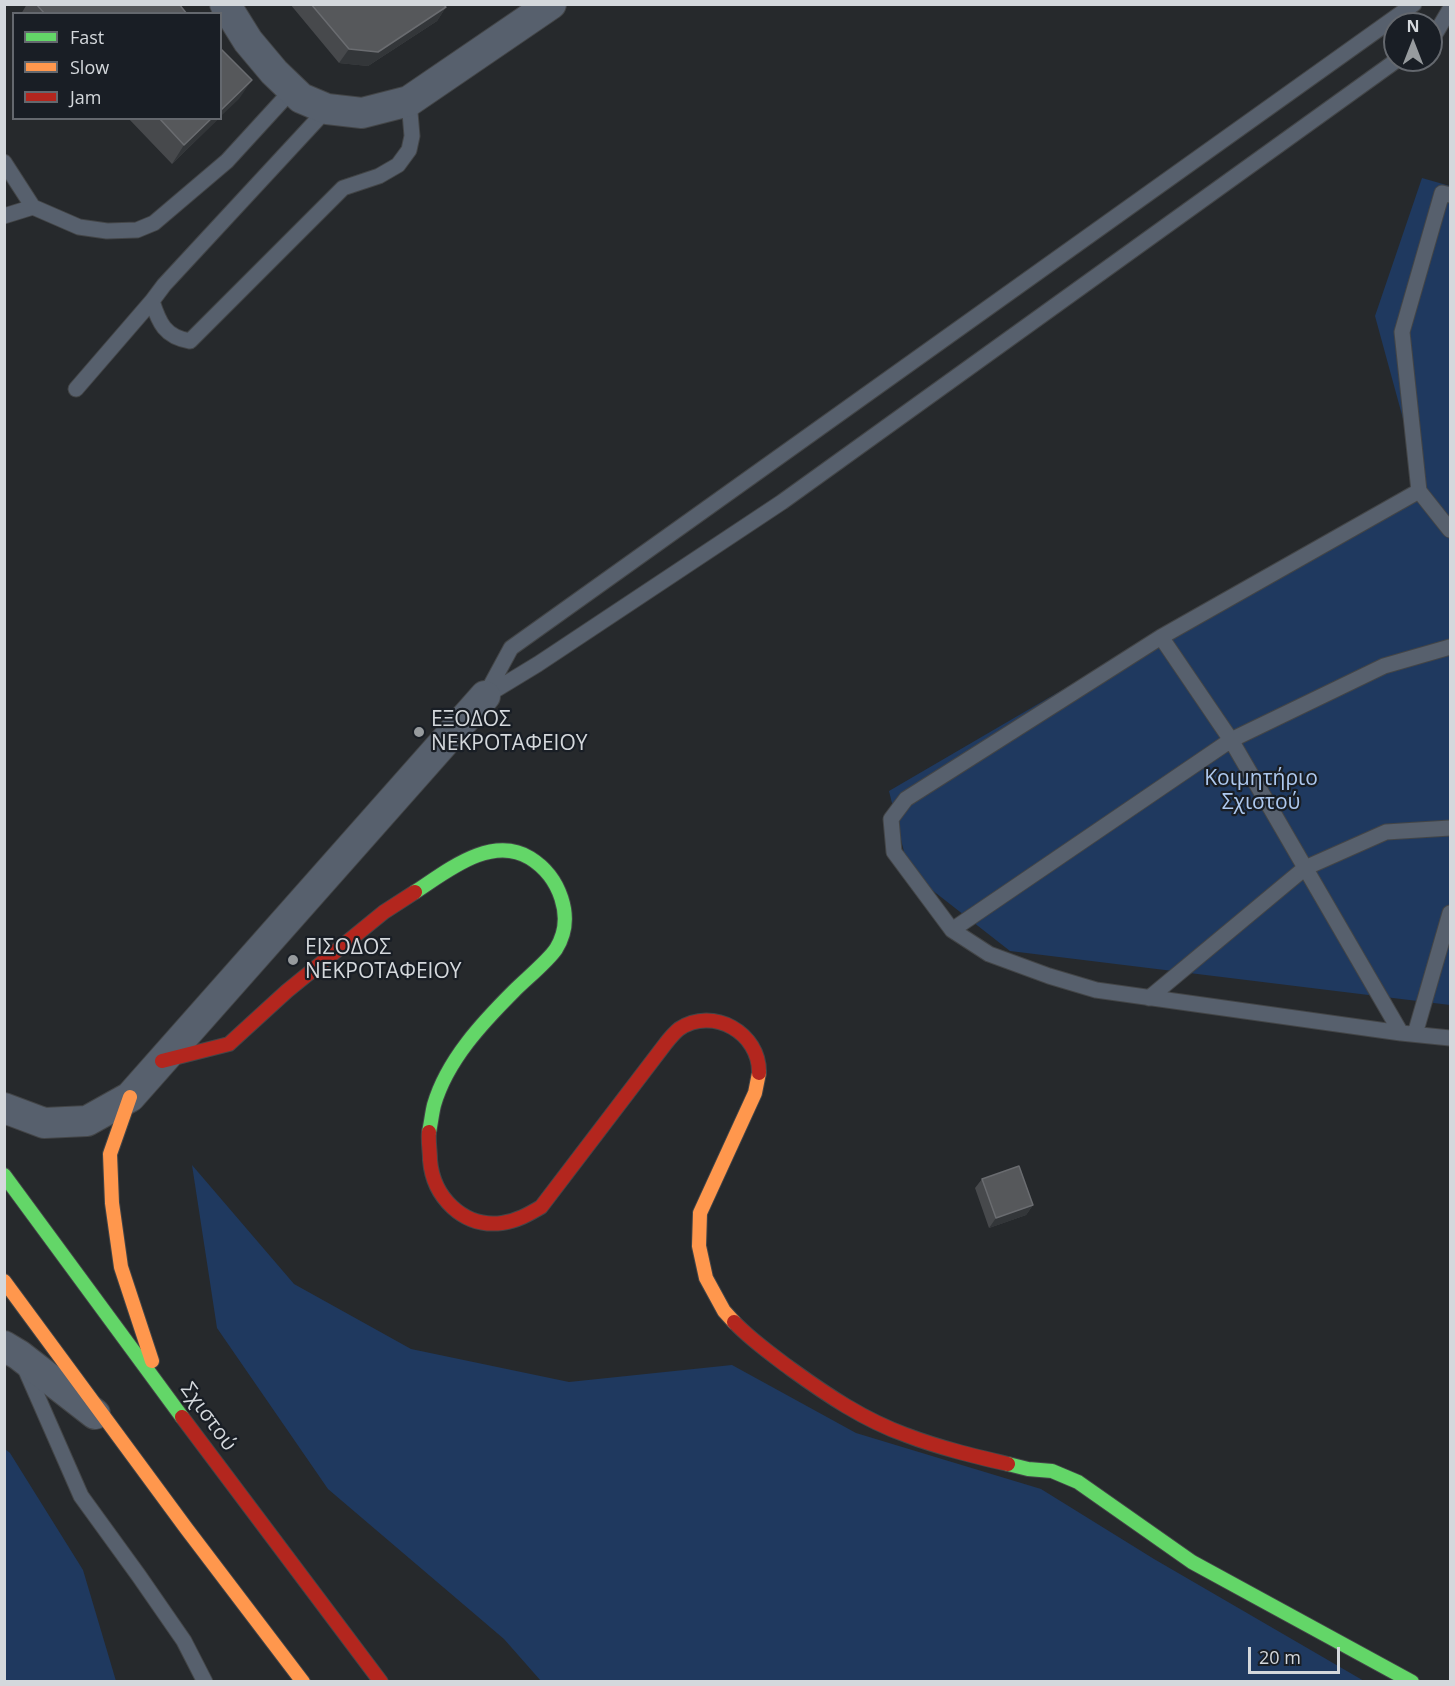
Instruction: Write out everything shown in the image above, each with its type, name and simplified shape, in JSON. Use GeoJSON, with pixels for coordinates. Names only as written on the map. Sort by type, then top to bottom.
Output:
{"type":"FeatureCollection","features":[{"type":"Feature","properties":{"kind":"street"},"geometry":{"type":"LineString","coordinates":[[225,4],[248,41],[274,72],[301,98],[327,109],[362,113],[409,101],[550,4]]}},
{"type":"Feature","properties":{"kind":"street"},"geometry":{"type":"LineString","coordinates":[[4,1108],[44,1123],[87,1121],[130,1097],[486,696]]}},
{"type":"Feature","properties":{"kind":"street"},"geometry":{"type":"LineString","coordinates":[[162,1061],[229,1044],[287,991],[384,912],[457,865],[483,852],[506,851],[528,857],[546,871],[558,888],[564,908],[564,929],[556,949],[465,1046],[452,1065],[441,1088],[427,1139],[434,1183],[446,1202],[461,1215],[482,1223],[503,1224],[523,1219],[541,1207],[666,1042],[678,1030],[694,1022],[712,1020],[729,1024],[744,1034],[754,1047],[759,1062],[759,1078],[755,1093],[700,1214],[699,1246],[706,1278],[724,1311],[749,1338],[825,1394],[867,1418],[905,1435],[949,1450],[1028,1469],[1052,1471],[1078,1482],[1192,1562],[1412,1682]]}},
{"type":"Feature","properties":{"kind":"street"},"geometry":{"type":"LineString","coordinates":[[130,1097],[110,1154],[114,1229],[121,1267],[162,1391]]}},
{"type":"Feature","properties":{"kind":"street","name":"Σχιστού"},"geometry":{"type":"LineString","coordinates":[[4,1176],[381,1682]]}},
{"type":"Feature","properties":{"kind":"street"},"geometry":{"type":"LineString","coordinates":[[4,1281],[303,1682]]}},
{"type":"Feature","properties":{"kind":"street"},"geometry":{"type":"LineString","coordinates":[[12,1350],[113,1428]]}},
{"type":"Feature","properties":{"kind":"lane"},"geometry":{"type":"LineString","coordinates":[[486,696],[511,648],[1414,4]]}},
{"type":"Feature","properties":{"kind":"lane"},"geometry":{"type":"LineString","coordinates":[[486,696],[782,502],[1383,70]]}},
{"type":"Feature","properties":{"kind":"lane"},"geometry":{"type":"LineString","coordinates":[[4,162],[33,207],[79,227],[98,230],[137,230],[154,223],[227,161],[292,90]]}},
{"type":"Feature","properties":{"kind":"lane"},"geometry":{"type":"LineString","coordinates":[[152,301],[158,321],[176,339],[190,341],[343,188],[379,176],[398,165],[409,150],[412,136],[409,101]]}},
{"type":"Feature","properties":{"kind":"lane"},"geometry":{"type":"LineString","coordinates":[[76,389],[164,285],[327,109]]}},
{"type":"Feature","properties":{"kind":"lane"},"geometry":{"type":"LineString","coordinates":[[1450,195],[1442,193],[1402,332],[1419,491],[1450,530]]}},
{"type":"Feature","properties":{"kind":"lane"},"geometry":{"type":"LineString","coordinates":[[4,216],[33,207]]}},
{"type":"Feature","properties":{"kind":"lane"},"geometry":{"type":"LineString","coordinates":[[1419,491],[1161,637],[906,799],[891,819],[894,852],[952,930],[989,954],[1096,990],[1450,1038]]}},
{"type":"Feature","properties":{"kind":"lane"},"geometry":{"type":"LineString","coordinates":[[1161,637],[1231,740],[1305,868],[1408,1034]]}},
{"type":"Feature","properties":{"kind":"lane"},"geometry":{"type":"LineString","coordinates":[[952,930],[1231,740],[1384,666],[1450,648]]}},
{"type":"Feature","properties":{"kind":"lane"},"geometry":{"type":"LineString","coordinates":[[1149,998],[1305,868],[1386,832],[1450,828]]}},
{"type":"Feature","properties":{"kind":"lane"},"geometry":{"type":"LineString","coordinates":[[1408,1034],[1450,913]]}},
{"type":"Feature","properties":{"kind":"lane"},"geometry":{"type":"LineString","coordinates":[[12,1350],[81,1496],[184,1641],[205,1682]]}},
{"type":"Feature","properties":{"kind":"green space","name":"Κοιμητήριο Σχιστού"},"geometry":{"type":"Polygon","coordinates":[[[1422,178],[1450,186],[1450,1005],[1010,951],[909,872],[889,791],[1420,481],[1375,316],[1422,178]]]}},
{"type":"Feature","properties":{"kind":"green space"},"geometry":{"type":"Polygon","coordinates":[[[192,1165],[294,1284],[411,1349],[569,1382],[732,1365],[856,1433],[1041,1489],[1154,1559],[1364,1681],[541,1681],[504,1639],[328,1489],[217,1328],[192,1165]]]}},
{"type":"Feature","properties":{"kind":"green space"},"geometry":{"type":"Polygon","coordinates":[[[5,1449],[10,1453],[83,1570],[116,1681],[5,1681],[5,1449]]]}},
{"type":"Feature","properties":{"kind":"building"},"geometry":{"type":"Polygon","coordinates":[[[36,4],[179,4],[185,12],[43,12],[36,4]]]}},
{"type":"Feature","properties":{"kind":"building"},"geometry":{"type":"Polygon","coordinates":[[[311,4],[442,4],[446,7],[378,52],[349,49],[311,4]]]}},
{"type":"Feature","properties":{"kind":"building"},"geometry":{"type":"Polygon","coordinates":[[[222,50],[252,80],[222,109],[222,50]]]}},
{"type":"Feature","properties":{"kind":"building"},"geometry":{"type":"Polygon","coordinates":[[[161,120],[210,120],[184,145],[161,120]]]}},
{"type":"Feature","properties":{"kind":"building"},"geometry":{"type":"Polygon","coordinates":[[[1019,1166],[1033,1205],[996,1218],[982,1179],[1019,1166]]]}},
{"type":"Feature","properties":{"kind":"traffic: fast"},"geometry":{"type":"LineString","coordinates":[[415,892],[470,858],[500,850],[515,852],[530,858],[540,866],[556,886],[564,911],[562,937],[556,949],[490,1016],[457,1057],[440,1088],[429,1132]]}},
{"type":"Feature","properties":{"kind":"traffic: fast"},"geometry":{"type":"LineString","coordinates":[[4,1175],[182,1417]]}},
{"type":"Feature","properties":{"kind":"traffic: fast"},"geometry":{"type":"LineString","coordinates":[[1008,1464],[1052,1471],[1078,1482],[1192,1562],[1412,1682]]}},
{"type":"Feature","properties":{"kind":"traffic: slow"},"geometry":{"type":"LineString","coordinates":[[734,1322],[724,1311],[706,1278],[699,1246],[700,1213],[755,1093],[759,1073]]}},
{"type":"Feature","properties":{"kind":"traffic: slow"},"geometry":{"type":"LineString","coordinates":[[130,1097],[110,1154],[112,1203],[121,1267],[152,1361]]}},
{"type":"Feature","properties":{"kind":"traffic: slow"},"geometry":{"type":"LineString","coordinates":[[4,1281],[303,1682]]}},
{"type":"Feature","properties":{"kind":"traffic: jam"},"geometry":{"type":"LineString","coordinates":[[162,1061],[229,1044],[287,991],[384,912],[415,892]]}},
{"type":"Feature","properties":{"kind":"traffic: jam"},"geometry":{"type":"LineString","coordinates":[[429,1132],[432,1174],[444,1198],[463,1215],[488,1223],[502,1223],[523,1217],[541,1207],[679,1029],[692,1023],[706,1021],[720,1022],[732,1027],[752,1046],[759,1073]]}},
{"type":"Feature","properties":{"kind":"traffic: jam"},"geometry":{"type":"LineString","coordinates":[[734,1322],[761,1347],[805,1379],[875,1422],[932,1444],[1008,1464]]}},
{"type":"Feature","properties":{"kind":"traffic: jam"},"geometry":{"type":"LineString","coordinates":[[182,1417],[381,1682]]}},
{"type":"Feature","properties":{"kind":"place","name":"ΕΞΟΔΟΣ ΝΕΚΡΟΤΑΦΕΙΟΥ"},"geometry":{"type":"Point","coordinates":[419,732]}},
{"type":"Feature","properties":{"kind":"place","name":"ΕΙΣΟΔΟΣ ΝΕΚΡΟΤΑΦΕΙΟΥ"},"geometry":{"type":"Point","coordinates":[293,960]}}]}
